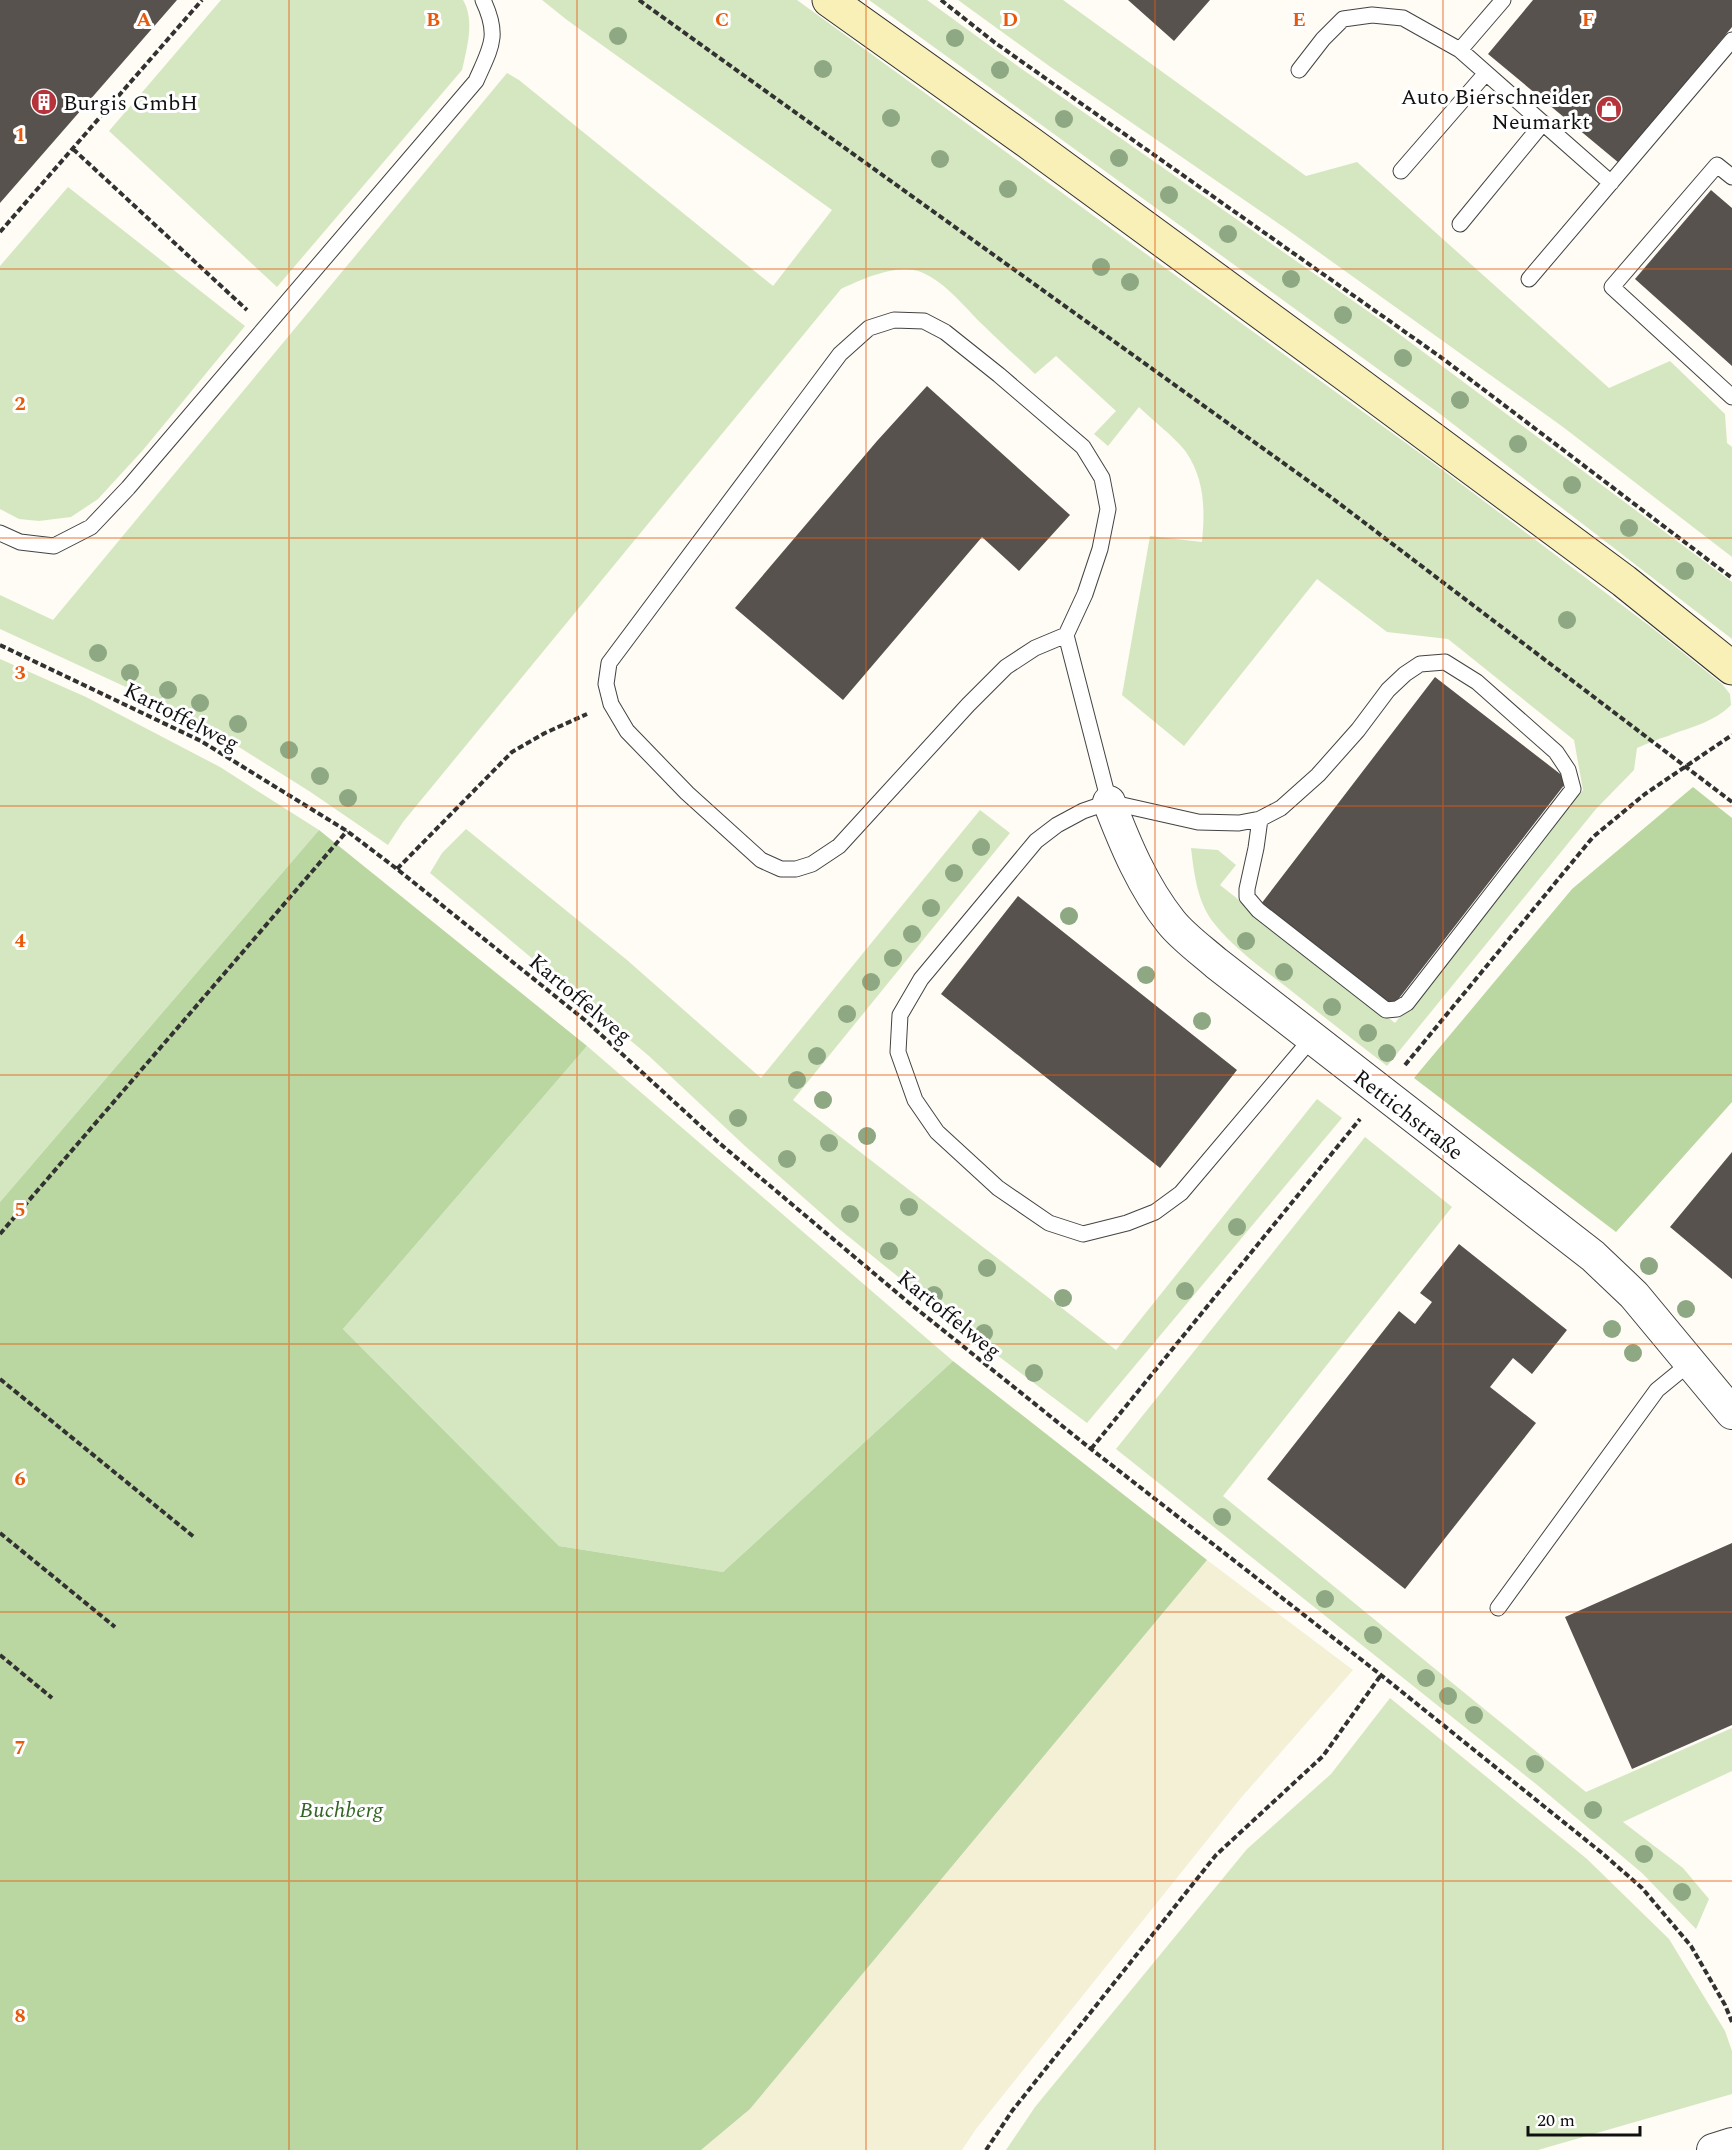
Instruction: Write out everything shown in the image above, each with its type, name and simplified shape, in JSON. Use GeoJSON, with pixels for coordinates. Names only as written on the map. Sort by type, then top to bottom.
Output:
{"type":"FeatureCollection","features":[{"type":"Feature","properties":{"kind":"main road"},"geometry":{"type":"LineString","coordinates":[[828,0],[1031,144],[1624,580],[1732,668]]}},
{"type":"Feature","properties":{"kind":"street","name":"Rettichstraße"},"geometry":{"type":"LineString","coordinates":[[1108,802],[1145,884],[1172,923],[1216,963],[1593,1256],[1634,1295],[1732,1413]]}},
{"type":"Feature","properties":{"kind":"street"},"geometry":{"type":"LineString","coordinates":[[1713,2150],[1732,2144]]}},
{"type":"Feature","properties":{"kind":"lane"},"geometry":{"type":"LineString","coordinates":[[0,533],[20,542],[54,546],[91,527],[128,488],[476,81],[493,43],[490,15],[483,0]]}},
{"type":"Feature","properties":{"kind":"lane"},"geometry":{"type":"LineString","coordinates":[[1460,50],[1503,0]]}},
{"type":"Feature","properties":{"kind":"lane"},"geometry":{"type":"LineString","coordinates":[[1299,70],[1323,39],[1342,20],[1372,15],[1403,18],[1460,50],[1611,183]]}},
{"type":"Feature","properties":{"kind":"lane"},"geometry":{"type":"LineString","coordinates":[[1529,279],[1732,40]]}},
{"type":"Feature","properties":{"kind":"lane"},"geometry":{"type":"LineString","coordinates":[[1401,171],[1486,73]]}},
{"type":"Feature","properties":{"kind":"lane"},"geometry":{"type":"LineString","coordinates":[[1460,224],[1543,123]]}},
{"type":"Feature","properties":{"kind":"lane"},"geometry":{"type":"LineString","coordinates":[[1732,177],[1717,165],[1612,286],[1732,397]]}},
{"type":"Feature","properties":{"kind":"lane"},"geometry":{"type":"LineString","coordinates":[[1066,635],[1035,648],[1006,667],[968,705],[839,846],[812,864],[796,869],[781,869],[761,860],[687,793],[627,731],[611,704],[606,684],[609,663],[840,354],[868,328],[894,320],[924,321],[945,332],[1083,447],[1102,478],[1108,509],[1100,549],[1085,594],[1066,635],[1108,802]]}},
{"type":"Feature","properties":{"kind":"lane"},"geometry":{"type":"LineString","coordinates":[[1260,819],[1246,889],[1247,897],[1258,910],[1386,1010],[1397,1009],[1407,1003],[1573,789],[1568,770],[1556,752],[1477,682],[1445,662],[1420,664],[1388,690],[1358,730],[1318,775],[1281,808],[1260,819],[1239,824],[1198,822],[1108,802],[1074,815],[1057,825],[1036,841],[921,980],[900,1015],[898,1052],[915,1100],[938,1132],[998,1188],[1049,1223],[1083,1234],[1127,1223],[1155,1212],[1181,1193],[1312,1038]]}},
{"type":"Feature","properties":{"kind":"lane"},"geometry":{"type":"LineString","coordinates":[[1498,1608],[1657,1390],[1690,1363]]}},
{"type":"Feature","properties":{"kind":"path"},"geometry":{"type":"LineString","coordinates":[[0,232],[201,0]]}},
{"type":"Feature","properties":{"kind":"path"},"geometry":{"type":"LineString","coordinates":[[639,0],[1332,498],[1732,802]]}},
{"type":"Feature","properties":{"kind":"path"},"geometry":{"type":"LineString","coordinates":[[941,0],[994,42],[1442,358],[1732,578]]}},
{"type":"Feature","properties":{"kind":"path"},"geometry":{"type":"LineString","coordinates":[[73,149],[266,327]]}},
{"type":"Feature","properties":{"kind":"path","name":"Kartoffelweg"},"geometry":{"type":"LineString","coordinates":[[0,645],[201,741],[347,831],[397,869],[586,1021],[718,1142],[898,1294],[1091,1449],[1381,1675],[1602,1853],[1641,1888],[1691,1946],[1725,2004],[1732,2022]]}},
{"type":"Feature","properties":{"kind":"path"},"geometry":{"type":"LineString","coordinates":[[397,869],[512,752],[545,733],[611,704]]}},
{"type":"Feature","properties":{"kind":"path"},"geometry":{"type":"LineString","coordinates":[[1091,1449],[1593,837],[1645,794],[1732,735]]}},
{"type":"Feature","properties":{"kind":"path"},"geometry":{"type":"LineString","coordinates":[[0,1234],[347,831]]}},
{"type":"Feature","properties":{"kind":"path"},"geometry":{"type":"LineString","coordinates":[[0,1379],[194,1538]]}},
{"type":"Feature","properties":{"kind":"path"},"geometry":{"type":"LineString","coordinates":[[0,1533],[115,1628]]}},
{"type":"Feature","properties":{"kind":"path"},"geometry":{"type":"LineString","coordinates":[[0,1655],[52,1698]]}},
{"type":"Feature","properties":{"kind":"path"},"geometry":{"type":"LineString","coordinates":[[986,2150],[1012,2111],[1216,1855],[1323,1756],[1381,1675]]}},
{"type":"Feature","properties":{"kind":"shaded area"},"geometry":{"type":"Polygon","coordinates":[[[1207,1560],[1353,1670],[1240,1799],[976,2129],[962,2150],[701,2150],[750,2109],[1207,1560]]]}},
{"type":"Feature","properties":{"kind":"green space"},"geometry":{"type":"Polygon","coordinates":[[[221,0],[463,0],[469,16],[469,34],[462,70],[277,287],[109,131],[221,0]]]}},
{"type":"Feature","properties":{"kind":"green space"},"geometry":{"type":"Polygon","coordinates":[[[542,0],[797,0],[1432,462],[1651,627],[1722,684],[1730,694],[1731,705],[1709,720],[1637,748],[1634,770],[1596,809],[1387,1066],[1249,958],[1221,932],[1203,905],[1195,877],[1191,848],[1218,850],[1236,865],[1220,885],[1395,1023],[1583,790],[1574,740],[1448,639],[1387,632],[1317,579],[1184,746],[1122,695],[1150,536],[1202,542],[1203,518],[1200,484],[1186,452],[1139,407],[1108,446],[1094,434],[1116,411],[1056,356],[1035,374],[939,282],[921,272],[901,269],[880,273],[841,289],[403,822],[388,845],[309,791],[191,717],[0,629],[0,595],[53,620],[507,73],[519,80],[773,286],[832,210],[542,0]]]}},
{"type":"Feature","properties":{"kind":"green space"},"geometry":{"type":"Polygon","coordinates":[[[869,0],[927,0],[1379,319],[1732,582],[1732,639],[1440,414],[869,0]]]}},
{"type":"Feature","properties":{"kind":"green space"},"geometry":{"type":"Polygon","coordinates":[[[958,0],[1063,0],[1306,176],[1357,162],[1609,388],[1670,361],[1725,414],[1727,443],[1732,447],[1732,557],[1563,427],[1285,228],[1052,68],[958,0]]]}},
{"type":"Feature","properties":{"kind":"green space"},"geometry":{"type":"Polygon","coordinates":[[[68,187],[245,326],[143,450],[98,499],[71,517],[39,521],[19,519],[0,509],[0,266],[68,187]]]}},
{"type":"Feature","properties":{"kind":"green space"},"geometry":{"type":"Polygon","coordinates":[[[0,659],[86,697],[220,767],[319,830],[0,1202],[0,659]]]}},
{"type":"Feature","properties":{"kind":"green space"},"geometry":{"type":"Polygon","coordinates":[[[1693,787],[1732,818],[1732,1102],[1616,1232],[1414,1078],[1572,889],[1693,787]]]}},
{"type":"Feature","properties":{"kind":"green space"},"geometry":{"type":"Polygon","coordinates":[[[980,810],[1010,833],[793,1100],[1116,1350],[1317,1099],[1342,1118],[1087,1423],[965,1331],[838,1228],[745,1146],[649,1056],[430,873],[442,853],[466,829],[627,960],[761,1078],[980,810]]]}},
{"type":"Feature","properties":{"kind":"green space","name":"Buchberg"},"geometry":{"type":"Polygon","coordinates":[[[319,830],[587,1046],[343,1329],[559,1546],[723,1572],[953,1361],[1207,1560],[750,2109],[701,2150],[0,2150],[0,1202],[319,830]]]}},
{"type":"Feature","properties":{"kind":"green space"},"geometry":{"type":"Polygon","coordinates":[[[587,1046],[953,1361],[723,1572],[559,1546],[343,1329],[587,1046]]]}},
{"type":"Feature","properties":{"kind":"green space"},"geometry":{"type":"Polygon","coordinates":[[[1365,1137],[1452,1207],[1223,1496],[1586,1792],[1732,1728],[1732,1771],[1623,1822],[1683,1868],[1709,1899],[1696,1929],[1642,1873],[1536,1784],[1116,1449],[1365,1137]]]}},
{"type":"Feature","properties":{"kind":"green space"},"geometry":{"type":"Polygon","coordinates":[[[1390,1698],[1587,1859],[1669,1939],[1725,2031],[1732,2051],[1732,2094],[1538,2150],[1006,2150],[1035,2107],[1247,1849],[1331,1774],[1390,1698]]]}},
{"type":"Feature","properties":{"kind":"building","name":"Burgis GmbH"},"geometry":{"type":"Polygon","coordinates":[[[0,0],[177,0],[0,203],[0,0]]]}},
{"type":"Feature","properties":{"kind":"building"},"geometry":{"type":"Polygon","coordinates":[[[1128,0],[1210,0],[1174,41],[1128,0]]]}},
{"type":"Feature","properties":{"kind":"building","name":"Auto Bierschneider Neumarkt"},"geometry":{"type":"Polygon","coordinates":[[[1533,0],[1732,0],[1732,27],[1619,163],[1488,54],[1533,0]]]}},
{"type":"Feature","properties":{"kind":"building"},"geometry":{"type":"Polygon","coordinates":[[[1711,190],[1732,208],[1732,366],[1635,279],[1711,190]]]}},
{"type":"Feature","properties":{"kind":"building"},"geometry":{"type":"Polygon","coordinates":[[[927,386],[1070,515],[1019,571],[982,537],[843,700],[735,608],[877,441],[927,386]]]}},
{"type":"Feature","properties":{"kind":"building"},"geometry":{"type":"Polygon","coordinates":[[[1435,677],[1568,780],[1393,1006],[1261,904],[1435,677]]]}},
{"type":"Feature","properties":{"kind":"building"},"geometry":{"type":"Polygon","coordinates":[[[1018,896],[1237,1070],[1160,1168],[941,994],[1018,896]]]}},
{"type":"Feature","properties":{"kind":"building"},"geometry":{"type":"Polygon","coordinates":[[[1732,1152],[1732,1279],[1670,1227],[1732,1152]]]}},
{"type":"Feature","properties":{"kind":"building"},"geometry":{"type":"Polygon","coordinates":[[[1459,1244],[1567,1330],[1532,1374],[1513,1358],[1490,1387],[1536,1423],[1405,1589],[1267,1479],[1399,1311],[1415,1324],[1432,1302],[1420,1293],[1459,1244]]]}},
{"type":"Feature","properties":{"kind":"building"},"geometry":{"type":"Polygon","coordinates":[[[1732,1543],[1732,1725],[1632,1769],[1565,1617],[1732,1543]]]}},
{"type":"Feature","properties":{"kind":"place","name":"Burgis GmbH"},"geometry":{"type":"Point","coordinates":[44,102]}},
{"type":"Feature","properties":{"kind":"place","name":"Auto Bierschneider Neumarkt"},"geometry":{"type":"Point","coordinates":[1609,109]}}]}
